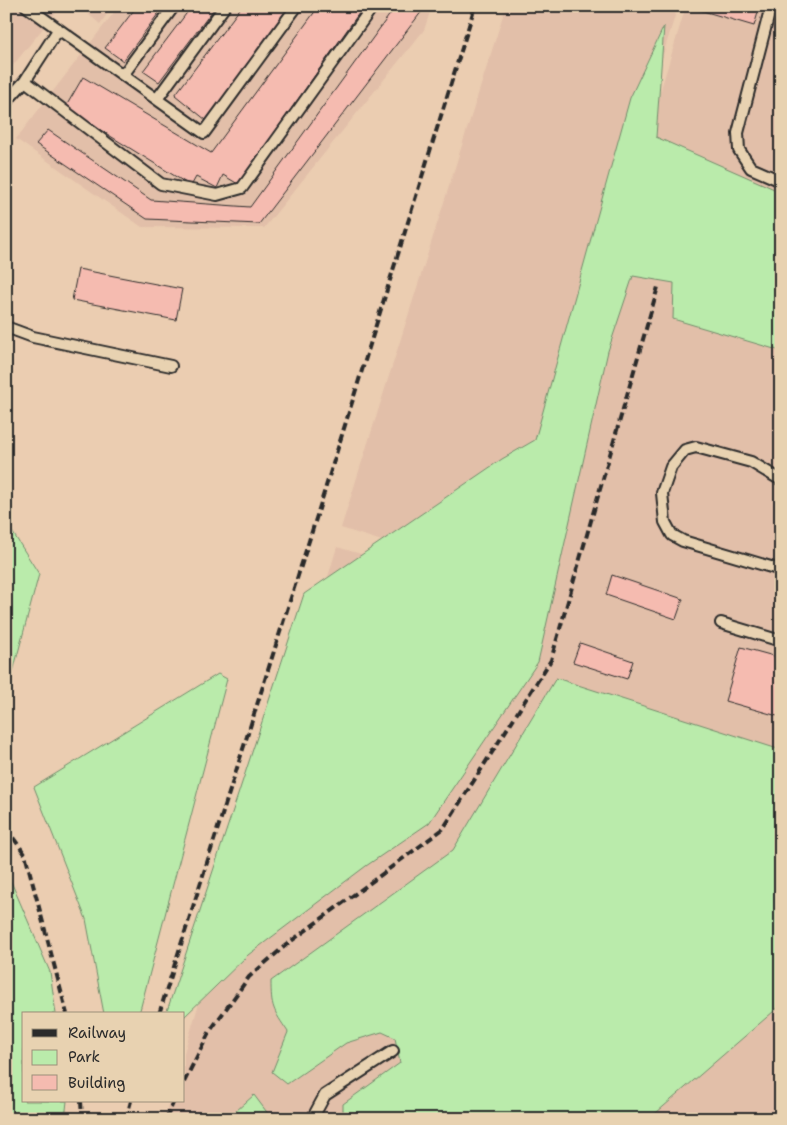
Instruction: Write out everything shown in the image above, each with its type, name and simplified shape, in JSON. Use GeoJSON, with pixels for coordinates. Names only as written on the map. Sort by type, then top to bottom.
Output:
{"type":"FeatureCollection","features":[{"type":"Feature","properties":{"kind":"lane"},"geometry":{"type":"LineString","coordinates":[[26,6],[204,133],[297,6]]}},
{"type":"Feature","properties":{"kind":"lane"},"geometry":{"type":"LineString","coordinates":[[123,75],[174,6]]}},
{"type":"Feature","properties":{"kind":"lane"},"geometry":{"type":"LineString","coordinates":[[157,99],[225,6]]}},
{"type":"Feature","properties":{"kind":"lane"},"geometry":{"type":"LineString","coordinates":[[25,80],[161,184],[216,195],[242,188],[373,6]]}},
{"type":"Feature","properties":{"kind":"lane"},"geometry":{"type":"LineString","coordinates":[[771,6],[738,133],[740,150],[751,168],[781,181]]}},
{"type":"Feature","properties":{"kind":"lane"},"geometry":{"type":"LineString","coordinates":[[6,102],[25,80],[58,30]]}},
{"type":"Feature","properties":{"kind":"lane"},"geometry":{"type":"LineString","coordinates":[[6,328],[33,337],[172,366]]}},
{"type":"Feature","properties":{"kind":"lane"},"geometry":{"type":"LineString","coordinates":[[781,480],[751,462],[696,447],[685,450],[671,467],[662,493],[665,522],[672,535],[683,541],[781,570]]}},
{"type":"Feature","properties":{"kind":"lane"},"geometry":{"type":"LineString","coordinates":[[720,623],[781,641]]}},
{"type":"Feature","properties":{"kind":"lane"},"geometry":{"type":"LineString","coordinates":[[312,1119],[325,1096],[393,1051]]}},
{"type":"Feature","properties":{"kind":"shaded area"},"geometry":{"type":"Polygon","coordinates":[[[6,6],[61,6],[6,74],[6,6]]]}},
{"type":"Feature","properties":{"kind":"shaded area"},"geometry":{"type":"Polygon","coordinates":[[[79,6],[113,6],[100,24],[79,6]]]}},
{"type":"Feature","properties":{"kind":"shaded area"},"geometry":{"type":"Polygon","coordinates":[[[119,6],[432,6],[424,30],[264,228],[142,227],[16,139],[119,6]]]}},
{"type":"Feature","properties":{"kind":"shaded area"},"geometry":{"type":"Polygon","coordinates":[[[506,6],[678,6],[501,579],[341,528],[506,6]]]}},
{"type":"Feature","properties":{"kind":"shaded area"},"geometry":{"type":"Polygon","coordinates":[[[686,6],[781,6],[781,1119],[164,1119],[169,1102],[185,1102],[185,1050],[337,547],[508,597],[686,6]]]}},
{"type":"Feature","properties":{"kind":"green space"},"geometry":{"type":"Polygon","coordinates":[[[664,26],[656,137],[781,192],[781,351],[673,319],[674,283],[633,276],[608,351],[538,662],[429,823],[366,866],[248,955],[185,1016],[185,1012],[167,1012],[304,594],[502,459],[535,440],[630,98],[664,26]]]}},
{"type":"Feature","properties":{"kind":"green space"},"geometry":{"type":"Polygon","coordinates":[[[6,522],[39,574],[6,698],[6,522]]]}},
{"type":"Feature","properties":{"kind":"green space"},"geometry":{"type":"Polygon","coordinates":[[[218,674],[227,679],[140,1012],[104,1012],[86,919],[34,787],[218,674]]]}},
{"type":"Feature","properties":{"kind":"green space"},"geometry":{"type":"Polygon","coordinates":[[[556,678],[781,750],[781,1005],[649,1119],[343,1119],[343,1104],[400,1063],[395,1038],[382,1032],[346,1043],[287,1084],[272,1072],[288,1032],[274,1008],[271,981],[453,850],[556,678]]]}},
{"type":"Feature","properties":{"kind":"green space"},"geometry":{"type":"Polygon","coordinates":[[[6,870],[50,972],[56,1012],[22,1012],[22,1102],[67,1102],[65,1119],[6,1119],[6,870]]]}},
{"type":"Feature","properties":{"kind":"green space"},"geometry":{"type":"Polygon","coordinates":[[[254,1095],[272,1119],[227,1119],[254,1095]]]}},
{"type":"Feature","properties":{"kind":"building"},"geometry":{"type":"Polygon","coordinates":[[[137,6],[164,6],[123,61],[105,48],[137,6]]]}},
{"type":"Feature","properties":{"kind":"building"},"geometry":{"type":"Polygon","coordinates":[[[192,6],[216,6],[159,82],[143,71],[192,6]]]}},
{"type":"Feature","properties":{"kind":"building"},"geometry":{"type":"Polygon","coordinates":[[[242,6],[290,6],[206,120],[175,95],[242,6]]]}},
{"type":"Feature","properties":{"kind":"building"},"geometry":{"type":"Polygon","coordinates":[[[319,6],[364,6],[238,184],[223,175],[217,188],[196,177],[191,186],[65,108],[83,77],[211,153],[319,6]]]}},
{"type":"Feature","properties":{"kind":"building"},"geometry":{"type":"Polygon","coordinates":[[[396,6],[424,6],[259,224],[147,219],[36,144],[48,130],[151,200],[250,207],[396,6]]]}},
{"type":"Feature","properties":{"kind":"building"},"geometry":{"type":"Polygon","coordinates":[[[694,6],[760,6],[754,26],[693,8],[694,6]]]}},
{"type":"Feature","properties":{"kind":"building"},"geometry":{"type":"Polygon","coordinates":[[[78,269],[182,289],[176,320],[72,300],[78,269]]]}},
{"type":"Feature","properties":{"kind":"building"},"geometry":{"type":"Polygon","coordinates":[[[612,575],[683,599],[676,619],[606,595],[612,575]]]}},
{"type":"Feature","properties":{"kind":"building"},"geometry":{"type":"Polygon","coordinates":[[[580,643],[633,661],[627,679],[573,662],[580,643]]]}},
{"type":"Feature","properties":{"kind":"building"},"geometry":{"type":"Polygon","coordinates":[[[741,647],[781,658],[781,717],[725,701],[741,647]]]}},
{"type":"Feature","properties":{"kind":"railway"},"geometry":{"type":"LineString","coordinates":[[160,1012],[314,525],[475,6]]}},
{"type":"Feature","properties":{"kind":"railway"},"geometry":{"type":"LineString","coordinates":[[185,1080],[210,1031],[249,977],[286,945],[443,829],[551,660],[658,287]]}},
{"type":"Feature","properties":{"kind":"railway"},"geometry":{"type":"LineString","coordinates":[[6,828],[25,854],[66,1012]]}},
{"type":"Feature","properties":{"kind":"railway"},"geometry":{"type":"LineString","coordinates":[[81,1102],[82,1119]]}},
{"type":"Feature","properties":{"kind":"railway"},"geometry":{"type":"LineString","coordinates":[[126,1119],[131,1102]]}},
{"type":"Feature","properties":{"kind":"railway"},"geometry":{"type":"LineString","coordinates":[[166,1119],[174,1102]]}}]}
